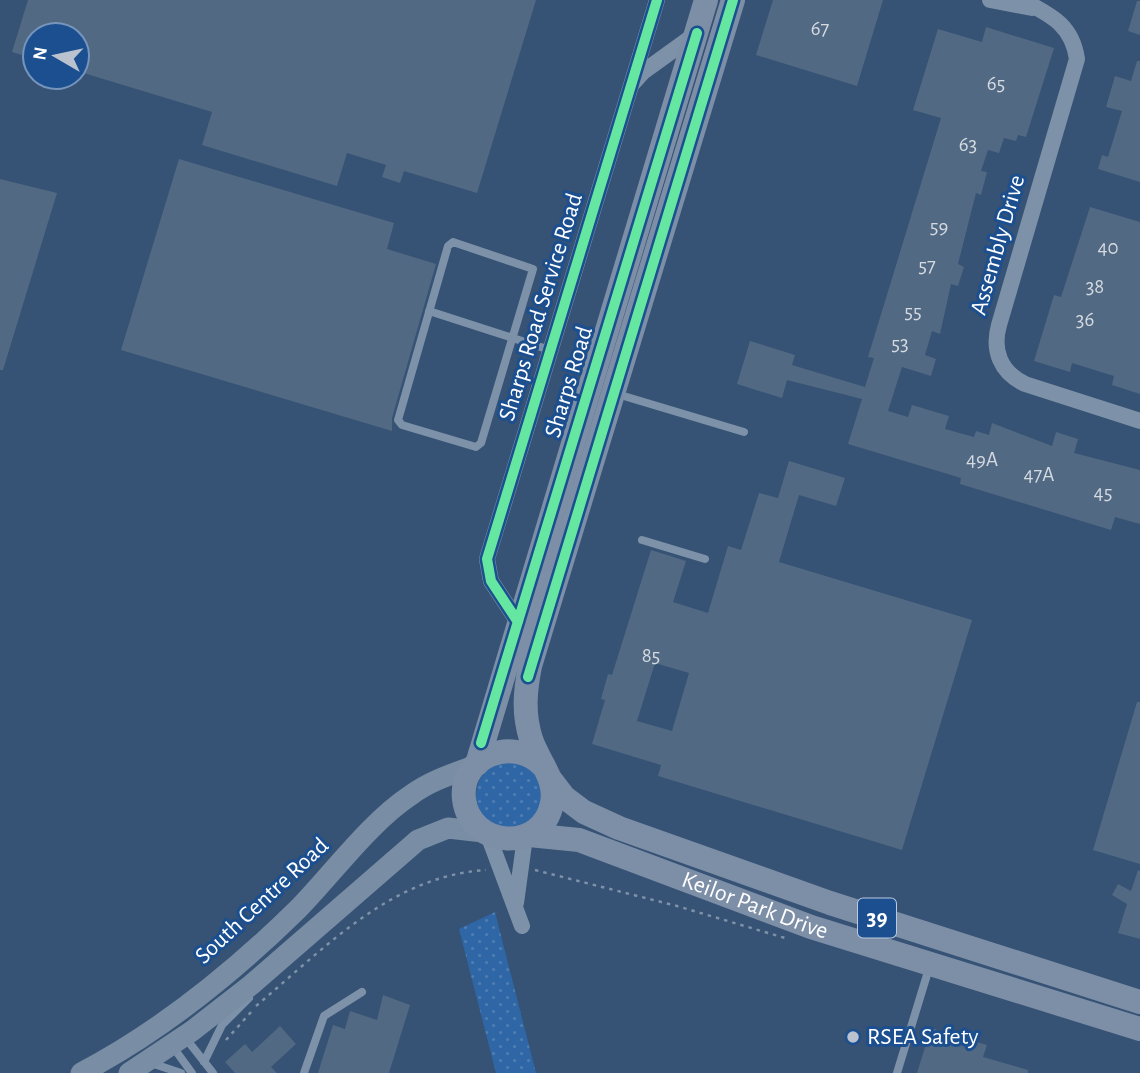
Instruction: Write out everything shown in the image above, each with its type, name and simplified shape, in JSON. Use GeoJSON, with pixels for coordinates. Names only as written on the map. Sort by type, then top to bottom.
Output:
{"type":"FeatureCollection","features":[{"type":"Feature","properties":{"kind":"main road","name":"Sharps Road"},"geometry":{"type":"LineString","coordinates":[[475,765],[706,0]]}},
{"type":"Feature","properties":{"kind":"main road","name":"Sharps Road"},"geometry":{"type":"LineString","coordinates":[[546,772],[525,714],[526,687],[733,0]]}},
{"type":"Feature","properties":{"kind":"main road","name":"39"},"geometry":{"type":"LineString","coordinates":[[475,765],[492,754],[509,750],[527,754],[546,772],[553,799],[550,811],[540,827],[527,836],[506,840],[486,834]]}},
{"type":"Feature","properties":{"kind":"main road"},"geometry":{"type":"LineString","coordinates":[[475,765],[467,779],[464,801],[473,822],[486,834]]}},
{"type":"Feature","properties":{"kind":"main road","name":"Keilor Park Drive"},"geometry":{"type":"LineString","coordinates":[[546,772],[564,797],[584,812],[615,826],[830,903],[1140,1002]]}},
{"type":"Feature","properties":{"kind":"main road","name":"Keilor Park Drive"},"geometry":{"type":"LineString","coordinates":[[527,836],[579,840],[766,912],[1140,1029]]}},
{"type":"Feature","properties":{"kind":"street","name":"Sharps Road Service Road"},"geometry":{"type":"LineString","coordinates":[[518,622],[491,581],[487,559],[657,0]]}},
{"type":"Feature","properties":{"kind":"street","name":"Assembly Drive"},"geometry":{"type":"LineString","coordinates":[[990,0],[1038,8]]}},
{"type":"Feature","properties":{"kind":"street","name":"Assembly Drive"},"geometry":{"type":"LineString","coordinates":[[1022,0],[1065,26],[1074,42],[1076,67],[1005,301],[995,340],[998,356],[1012,376],[1025,384],[1140,421]]}},
{"type":"Feature","properties":{"kind":"street"},"geometry":{"type":"LineString","coordinates":[[631,86],[643,72],[697,33]]}},
{"type":"Feature","properties":{"kind":"street","name":"South Centre Road"},"geometry":{"type":"LineString","coordinates":[[81,1073],[165,1021],[268,937],[408,796],[424,786],[475,765]]}},
{"type":"Feature","properties":{"kind":"street"},"geometry":{"type":"LineString","coordinates":[[137,1068],[251,985],[418,840],[449,828],[486,834],[499,870],[516,903],[522,926]]}},
{"type":"Feature","properties":{"kind":"street"},"geometry":{"type":"LineString","coordinates":[[516,903],[519,870],[527,836]]}},
{"type":"Feature","properties":{"kind":"lane"},"geometry":{"type":"LineString","coordinates":[[450,243],[531,266],[533,273],[479,446],[402,425],[398,414],[429,312],[450,243]]}},
{"type":"Feature","properties":{"kind":"lane"},"geometry":{"type":"LineString","coordinates":[[429,312],[551,350]]}},
{"type":"Feature","properties":{"kind":"lane"},"geometry":{"type":"LineString","coordinates":[[614,394],[744,432]]}},
{"type":"Feature","properties":{"kind":"lane"},"geometry":{"type":"LineString","coordinates":[[642,541],[705,559]]}},
{"type":"Feature","properties":{"kind":"lane"},"geometry":{"type":"LineString","coordinates":[[204,1062],[211,1042],[222,1025],[306,937]]}},
{"type":"Feature","properties":{"kind":"lane"},"geometry":{"type":"LineString","coordinates":[[897,1073],[930,962]]}},
{"type":"Feature","properties":{"kind":"lane"},"geometry":{"type":"LineString","coordinates":[[304,1073],[324,1016],[362,992]]}},
{"type":"Feature","properties":{"kind":"lane"},"geometry":{"type":"LineString","coordinates":[[165,1021],[178,1040],[192,1073]]}},
{"type":"Feature","properties":{"kind":"lane"},"geometry":{"type":"LineString","coordinates":[[165,1021],[178,1040],[213,1073]]}},
{"type":"Feature","properties":{"kind":"lane"},"geometry":{"type":"LineString","coordinates":[[137,1068],[181,1073]]}},
{"type":"Feature","properties":{"kind":"path"},"geometry":{"type":"LineString","coordinates":[[211,1042],[221,1043],[233,1035],[253,1010],[379,905],[429,880],[499,870]]}},
{"type":"Feature","properties":{"kind":"path"},"geometry":{"type":"LineString","coordinates":[[519,870],[547,872],[637,895],[786,939]]}},
{"type":"Feature","properties":{"kind":"shaded area"},"geometry":{"type":"Polygon","coordinates":[[[502,762],[516,762],[528,767],[537,776],[542,795],[540,808],[533,819],[516,828],[502,828],[490,823],[481,814],[476,802],[476,788],[481,776],[490,767],[502,762]]]}},
{"type":"Feature","properties":{"kind":"shaded area"},"geometry":{"type":"Polygon","coordinates":[[[495,912],[536,1073],[496,1073],[459,929],[495,912]]]}},
{"type":"Feature","properties":{"kind":"building"},"geometry":{"type":"Polygon","coordinates":[[[28,0],[536,0],[477,193],[404,171],[400,183],[382,177],[386,165],[347,153],[337,186],[202,145],[212,112],[91,75],[91,21],[22,21],[28,0]]]}},
{"type":"Feature","properties":{"kind":"building"},"geometry":{"type":"Polygon","coordinates":[[[773,0],[883,0],[857,86],[756,55],[773,0]]]}},
{"type":"Feature","properties":{"kind":"building"},"geometry":{"type":"Polygon","coordinates":[[[1137,1],[1140,1],[1140,35],[1128,31],[1137,1]]]}},
{"type":"Feature","properties":{"kind":"building"},"geometry":{"type":"Polygon","coordinates":[[[21,23],[21,55],[12,52],[21,23]]]}},
{"type":"Feature","properties":{"kind":"building"},"geometry":{"type":"Polygon","coordinates":[[[986,27],[1054,48],[1026,137],[1018,135],[1016,141],[1004,138],[999,153],[988,150],[981,171],[987,172],[981,195],[976,193],[958,264],[964,267],[958,286],[951,284],[940,334],[932,331],[925,355],[936,359],[931,376],[902,367],[888,411],[908,417],[912,405],[949,416],[945,429],[974,437],[976,431],[989,435],[992,423],[1052,446],[1056,432],[1078,439],[1074,453],[1140,470],[1140,524],[1115,517],[1111,530],[960,484],[961,478],[848,444],[862,399],[787,380],[782,398],[737,384],[750,341],[795,355],[792,365],[865,387],[874,358],[868,357],[941,118],[913,110],[938,29],[982,42],[986,27]]]}},
{"type":"Feature","properties":{"kind":"building"},"geometry":{"type":"Polygon","coordinates":[[[1137,61],[1140,61],[1140,182],[1098,169],[1102,155],[1108,157],[1122,111],[1106,107],[1115,76],[1131,81],[1137,61]]]}},
{"type":"Feature","properties":{"kind":"building"},"geometry":{"type":"Polygon","coordinates":[[[179,159],[394,223],[387,249],[436,264],[392,418],[392,431],[121,350],[179,159]]]}},
{"type":"Feature","properties":{"kind":"building"},"geometry":{"type":"Polygon","coordinates":[[[0,179],[57,193],[3,370],[0,370],[0,179]]]}},
{"type":"Feature","properties":{"kind":"building"},"geometry":{"type":"Polygon","coordinates":[[[1090,207],[1140,222],[1140,394],[1112,385],[1114,376],[1072,363],[1070,372],[1034,361],[1054,295],[1061,297],[1090,207]]]}},
{"type":"Feature","properties":{"kind":"building"},"geometry":{"type":"Polygon","coordinates":[[[789,461],[845,478],[836,506],[799,495],[779,562],[972,620],[902,850],[658,776],[661,765],[592,744],[605,700],[601,699],[608,674],[612,675],[651,550],[686,561],[673,602],[708,613],[728,546],[741,550],[759,493],[778,498],[789,461]],[[655,663],[637,721],[672,731],[689,673],[655,663]]]}},
{"type":"Feature","properties":{"kind":"building"},"geometry":{"type":"Polygon","coordinates":[[[1137,702],[1140,702],[1140,864],[1093,850],[1137,702]]]}},
{"type":"Feature","properties":{"kind":"building"},"geometry":{"type":"Polygon","coordinates":[[[1138,870],[1140,939],[1118,933],[1127,904],[1112,895],[1118,884],[1131,891],[1138,870]]]}},
{"type":"Feature","properties":{"kind":"building"},"geometry":{"type":"Polygon","coordinates":[[[383,995],[410,1005],[389,1073],[318,1073],[333,1025],[345,1029],[350,1011],[377,1020],[383,995]]]}},
{"type":"Feature","properties":{"kind":"building"},"geometry":{"type":"Polygon","coordinates":[[[280,1026],[296,1044],[271,1067],[277,1073],[235,1073],[225,1062],[245,1044],[252,1052],[280,1026]]]}},
{"type":"Feature","properties":{"kind":"building"},"geometry":{"type":"Polygon","coordinates":[[[931,1028],[987,1045],[983,1057],[1028,1070],[1028,1073],[917,1073],[931,1028]]]}},
{"type":"Feature","properties":{"kind":"cycle path"},"geometry":{"type":"LineString","coordinates":[[518,622],[491,581],[487,559],[657,0]]}},
{"type":"Feature","properties":{"kind":"cycle path"},"geometry":{"type":"LineString","coordinates":[[528,677],[733,0]]}},
{"type":"Feature","properties":{"kind":"cycle path"},"geometry":{"type":"LineString","coordinates":[[481,743],[697,33]]}},
{"type":"Feature","properties":{"kind":"place","name":"RSEA Safety"},"geometry":{"type":"Point","coordinates":[853,1037]}}]}
